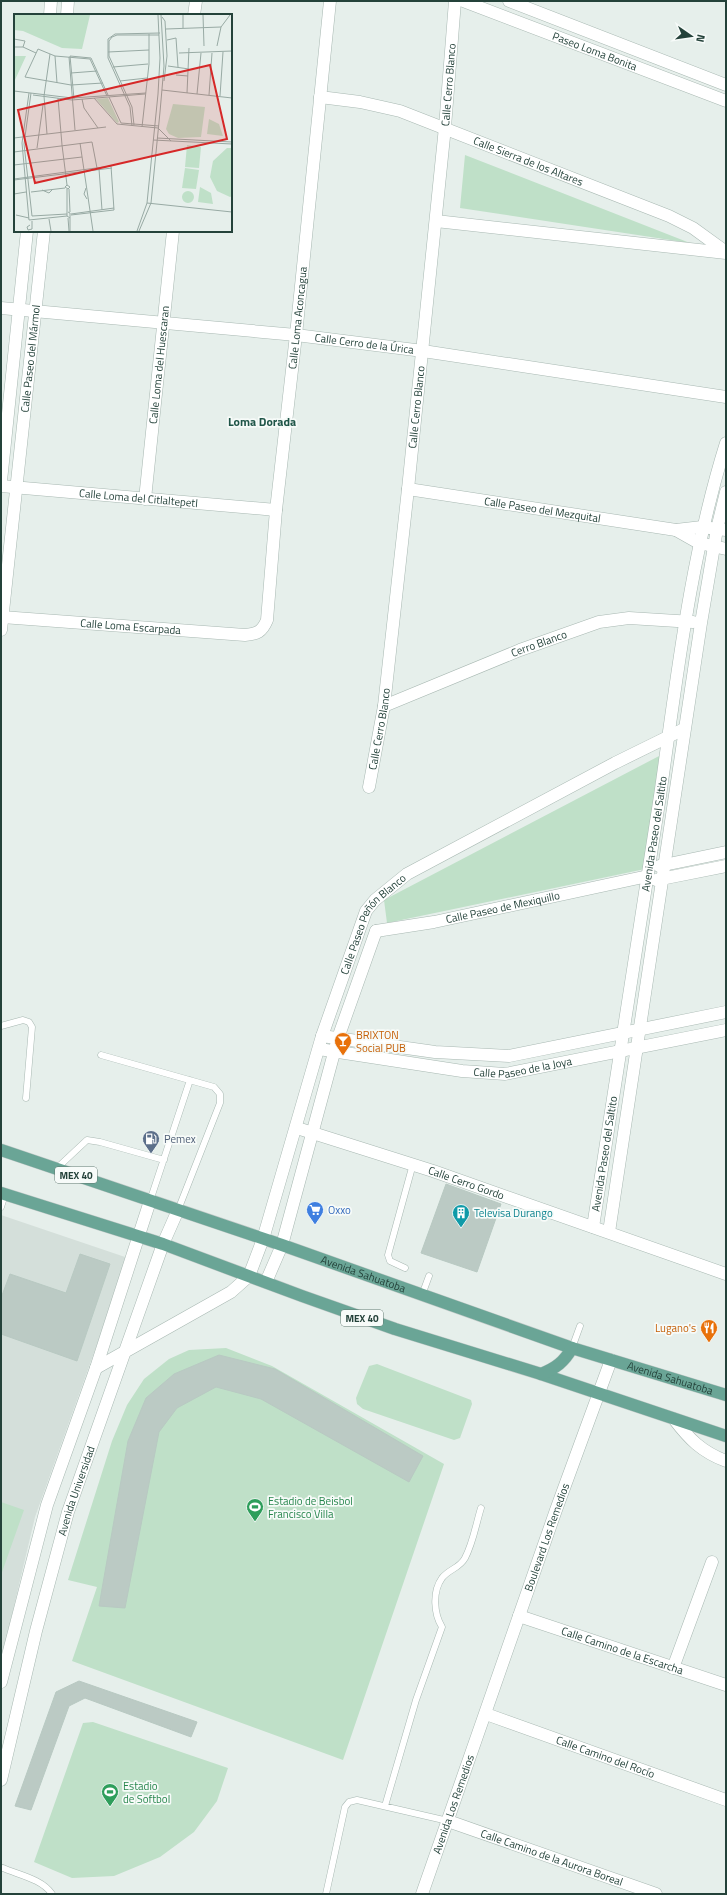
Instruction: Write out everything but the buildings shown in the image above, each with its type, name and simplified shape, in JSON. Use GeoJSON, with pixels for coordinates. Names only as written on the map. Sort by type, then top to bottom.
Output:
{"type":"FeatureCollection","features":[{"type":"Feature","properties":{"kind":"main road","name":"Avenida Sahuatoba"},"geometry":{"type":"LineString","coordinates":[[1,1150],[282,1245],[572,1348],[726,1395]]}},
{"type":"Feature","properties":{"kind":"main road","name":"MEX 40"},"geometry":{"type":"LineString","coordinates":[[3,1194],[163,1244],[395,1329],[541,1374],[726,1436]]}},
{"type":"Feature","properties":{"kind":"main road"},"geometry":{"type":"LineString","coordinates":[[541,1374],[554,1369],[563,1362],[572,1348]]}},
{"type":"Feature","properties":{"kind":"street"},"geometry":{"type":"LineString","coordinates":[[50,14],[51,1]]}},
{"type":"Feature","properties":{"kind":"street"},"geometry":{"type":"LineString","coordinates":[[67,14],[68,1]]}},
{"type":"Feature","properties":{"kind":"street"},"geometry":{"type":"LineString","coordinates":[[194,14],[196,1]]}},
{"type":"Feature","properties":{"kind":"street","name":"Calle Loma Aconcagua"},"geometry":{"type":"LineString","coordinates":[[259,633],[267,620],[276,510],[296,335],[330,1]]}},
{"type":"Feature","properties":{"kind":"street","name":"Calle Cerro Blanco"},"geometry":{"type":"LineString","coordinates":[[369,787],[384,706],[423,351],[456,1]]}},
{"type":"Feature","properties":{"kind":"street","name":"Paseo Loma Bonita"},"geometry":{"type":"LineString","coordinates":[[463,1],[726,101]]}},
{"type":"Feature","properties":{"kind":"street","name":"Paseo Loma Bonita"},"geometry":{"type":"LineString","coordinates":[[509,1],[726,85]]}},
{"type":"Feature","properties":{"kind":"street","name":"Calle Sierra de los Altares"},"geometry":{"type":"LineString","coordinates":[[320,97],[377,105],[445,127],[669,216],[693,228],[726,252]]}},
{"type":"Feature","properties":{"kind":"street","name":"Calle Sierra de los Altares"},"geometry":{"type":"LineString","coordinates":[[436,221],[726,252]]}},
{"type":"Feature","properties":{"kind":"street","name":"Calle Paseo del Mármol"},"geometry":{"type":"LineString","coordinates":[[1,481],[27,232]]}},
{"type":"Feature","properties":{"kind":"street","name":"Calle Paseo del Mármol"},"geometry":{"type":"LineString","coordinates":[[1,630],[44,232]]}},
{"type":"Feature","properties":{"kind":"street","name":"Calle Loma del Huescaran"},"geometry":{"type":"LineString","coordinates":[[145,499],[173,232]]}},
{"type":"Feature","properties":{"kind":"street","name":"Calle Cerro de la Úrica"},"geometry":{"type":"LineString","coordinates":[[1,308],[296,335],[423,351],[726,397]]}},
{"type":"Feature","properties":{"kind":"street","name":"Avenida Paseo del Saltito"},"geometry":{"type":"LineString","coordinates":[[593,1227],[622,1033],[648,875],[685,620],[702,527],[726,443]]}},
{"type":"Feature","properties":{"kind":"street","name":"Calle Loma del Citlaltepetl"},"geometry":{"type":"LineString","coordinates":[[1,486],[276,510]]}},
{"type":"Feature","properties":{"kind":"street","name":"Calle Paseo del Mezquital"},"geometry":{"type":"LineString","coordinates":[[408,489],[676,530],[702,527],[721,530]]}},
{"type":"Feature","properties":{"kind":"street","name":"Avenida Paseo del Saltito"},"geometry":{"type":"LineString","coordinates":[[609,1232],[665,865],[684,729],[714,547],[721,530],[726,492]]}},
{"type":"Feature","properties":{"kind":"street","name":"Calle Paseo del Mezquital"},"geometry":{"type":"LineString","coordinates":[[676,530],[699,543],[726,549]]}},
{"type":"Feature","properties":{"kind":"street","name":"Calle Loma Escarpada"},"geometry":{"type":"LineString","coordinates":[[2,617],[245,635],[259,633]]}},
{"type":"Feature","properties":{"kind":"street","name":"Cerro Blanco"},"geometry":{"type":"LineString","coordinates":[[384,706],[520,650],[599,622],[629,618],[685,620],[701,623]]}},
{"type":"Feature","properties":{"kind":"street","name":"Calle Paseo Peñón Blanco"},"geometry":{"type":"LineString","coordinates":[[249,1276],[263,1239],[297,1128],[322,1036],[362,919],[375,900],[407,874],[684,729]]}},
{"type":"Feature","properties":{"kind":"street","name":"Calle Paseo de Mexiquillo"},"geometry":{"type":"LineString","coordinates":[[376,932],[434,922],[648,875],[665,865],[726,852]]}},
{"type":"Feature","properties":{"kind":"street","name":"Calle Paseo de Mexiquillo"},"geometry":{"type":"LineString","coordinates":[[648,875],[663,878],[726,866]]}},
{"type":"Feature","properties":{"kind":"street"},"geometry":{"type":"LineString","coordinates":[[362,919],[376,932]]}},
{"type":"Feature","properties":{"kind":"street","name":"Calle Paseo Peñón Blanco"},"geometry":{"type":"LineString","coordinates":[[266,1282],[282,1245],[338,1038],[376,932]]}},
{"type":"Feature","properties":{"kind":"street","name":"Calle Paseo de la Joya"},"geometry":{"type":"LineString","coordinates":[[322,1036],[435,1052],[495,1057],[522,1054],[726,1012]]}},
{"type":"Feature","properties":{"kind":"street","name":"Calle Paseo de la Joya"},"geometry":{"type":"LineString","coordinates":[[319,1048],[462,1071],[505,1074],[637,1049],[726,1030]]}},
{"type":"Feature","properties":{"kind":"street","name":"Calle Cerro Gordo"},"geometry":{"type":"LineString","coordinates":[[297,1128],[413,1164],[726,1274]]}},
{"type":"Feature","properties":{"kind":"street","name":"Avenida Universidad"},"geometry":{"type":"LineString","coordinates":[[1,1682],[47,1505],[96,1368],[150,1201]]}},
{"type":"Feature","properties":{"kind":"street","name":"Avenida Universidad"},"geometry":{"type":"LineString","coordinates":[[1,1780],[36,1631],[68,1512],[163,1244],[178,1210]]}},
{"type":"Feature","properties":{"kind":"street"},"geometry":{"type":"LineString","coordinates":[[96,1368],[231,1292],[249,1276]]}},
{"type":"Feature","properties":{"kind":"street","name":"Boulevard Los Remedios"},"geometry":{"type":"LineString","coordinates":[[486,1714],[519,1616],[611,1360]]}},
{"type":"Feature","properties":{"kind":"street"},"geometry":{"type":"LineString","coordinates":[[674,1419],[693,1443],[703,1450],[726,1461]]}},
{"type":"Feature","properties":{"kind":"street"},"geometry":{"type":"LineString","coordinates":[[47,1505],[68,1512]]}},
{"type":"Feature","properties":{"kind":"street"},"geometry":{"type":"LineString","coordinates":[[674,1668],[712,1562]]}},
{"type":"Feature","properties":{"kind":"street","name":"Calle Camino de la Escarcha"},"geometry":{"type":"LineString","coordinates":[[519,1616],[726,1685]]}},
{"type":"Feature","properties":{"kind":"street","name":"Calle Camino del Rocío"},"geometry":{"type":"LineString","coordinates":[[486,1714],[726,1800]]}},
{"type":"Feature","properties":{"kind":"street","name":"Avenida Los Remedios"},"geometry":{"type":"LineString","coordinates":[[422,1894],[486,1714]]}},
{"type":"Feature","properties":{"kind":"street","name":"Calle Camino de la Aurora Boreal"},"geometry":{"type":"LineString","coordinates":[[448,1821],[656,1894]]}},
{"type":"Feature","properties":{"kind":"lane"},"geometry":{"type":"LineString","coordinates":[[1,1026],[23,1020],[29,1022],[32,1027],[26,1098]]}},
{"type":"Feature","properties":{"kind":"lane"},"geometry":{"type":"LineString","coordinates":[[101,1055],[214,1087],[220,1094],[220,1103],[178,1210]]}},
{"type":"Feature","properties":{"kind":"lane"},"geometry":{"type":"LineString","coordinates":[[150,1201],[190,1080]]}},
{"type":"Feature","properties":{"kind":"lane"},"geometry":{"type":"LineString","coordinates":[[56,1169],[88,1140],[164,1160]]}},
{"type":"Feature","properties":{"kind":"lane"},"geometry":{"type":"LineString","coordinates":[[406,1268],[390,1262],[388,1255],[413,1164]]}},
{"type":"Feature","properties":{"kind":"lane"},"geometry":{"type":"LineString","coordinates":[[1,1207],[3,1194]]}},
{"type":"Feature","properties":{"kind":"lane"},"geometry":{"type":"LineString","coordinates":[[422,1295],[429,1276]]}},
{"type":"Feature","properties":{"kind":"lane"},"geometry":{"type":"LineString","coordinates":[[572,1348],[580,1326]]}},
{"type":"Feature","properties":{"kind":"lane"},"geometry":{"type":"LineString","coordinates":[[385,1806],[416,1700],[442,1627],[436,1618],[435,1602],[438,1589],[442,1578],[459,1566],[465,1557],[481,1508]]}},
{"type":"Feature","properties":{"kind":"lane"},"geometry":{"type":"LineString","coordinates":[[326,1894],[345,1807],[349,1802],[357,1800],[448,1821]]}},
{"type":"Feature","properties":{"kind":"lane"},"geometry":{"type":"LineString","coordinates":[[3,1868],[39,1883],[48,1888],[52,1894]]}},
{"type":"Feature","properties":{"kind":"shaded area"},"geometry":{"type":"Polygon","coordinates":[[[1,1215],[128,1258],[35,1517],[1,1661],[1,1215]]]}},
{"type":"Feature","properties":{"kind":"green space"},"geometry":{"type":"Polygon","coordinates":[[[465,155],[690,243],[460,208],[465,155]]]}},
{"type":"Feature","properties":{"kind":"green space"},"geometry":{"type":"Polygon","coordinates":[[[661,755],[645,869],[387,923],[384,900],[661,755]]]}},
{"type":"Feature","properties":{"kind":"green space","name":"Estadio de Beisbol Francisco Villa"},"geometry":{"type":"Polygon","coordinates":[[[226,1348],[272,1366],[444,1464],[343,1760],[72,1661],[97,1587],[68,1580],[112,1441],[127,1405],[144,1379],[169,1359],[189,1350],[226,1348]]]}},
{"type":"Feature","properties":{"kind":"green space"},"geometry":{"type":"Polygon","coordinates":[[[377,1364],[471,1400],[472,1404],[460,1438],[454,1440],[363,1409],[357,1404],[356,1398],[369,1366],[377,1364]]]}},
{"type":"Feature","properties":{"kind":"green space"},"geometry":{"type":"Polygon","coordinates":[[[1,1502],[24,1510],[1,1575],[1,1502]]]}},
{"type":"Feature","properties":{"kind":"green space"},"geometry":{"type":"Polygon","coordinates":[[[93,1722],[228,1768],[217,1801],[194,1832],[160,1857],[114,1876],[72,1878],[34,1862],[83,1723],[93,1722]]]}},
{"type":"Feature","properties":{"kind":"place","name":"BRIXTON Social PUB"},"geometry":{"type":"Point","coordinates":[343,1056]}},
{"type":"Feature","properties":{"kind":"place","name":"Pemex"},"geometry":{"type":"Point","coordinates":[151,1154]}},
{"type":"Feature","properties":{"kind":"place","name":"Oxxo"},"geometry":{"type":"Point","coordinates":[315,1225]}},
{"type":"Feature","properties":{"kind":"place","name":"Televisa Durango"},"geometry":{"type":"Point","coordinates":[461,1228]}},
{"type":"Feature","properties":{"kind":"place","name":"Lugano's"},"geometry":{"type":"Point","coordinates":[709,1343]}},
{"type":"Feature","properties":{"kind":"place","name":"Estadio de Beisbol Francisco Villa"},"geometry":{"type":"Point","coordinates":[255,1522]}},
{"type":"Feature","properties":{"kind":"place","name":"Estadio de Softbol"},"geometry":{"type":"Point","coordinates":[110,1807]}},
{"type":"Feature","properties":{"kind":"district","name":"Loma Dorada"},"geometry":{"type":"Point","coordinates":[262,421]}}]}
